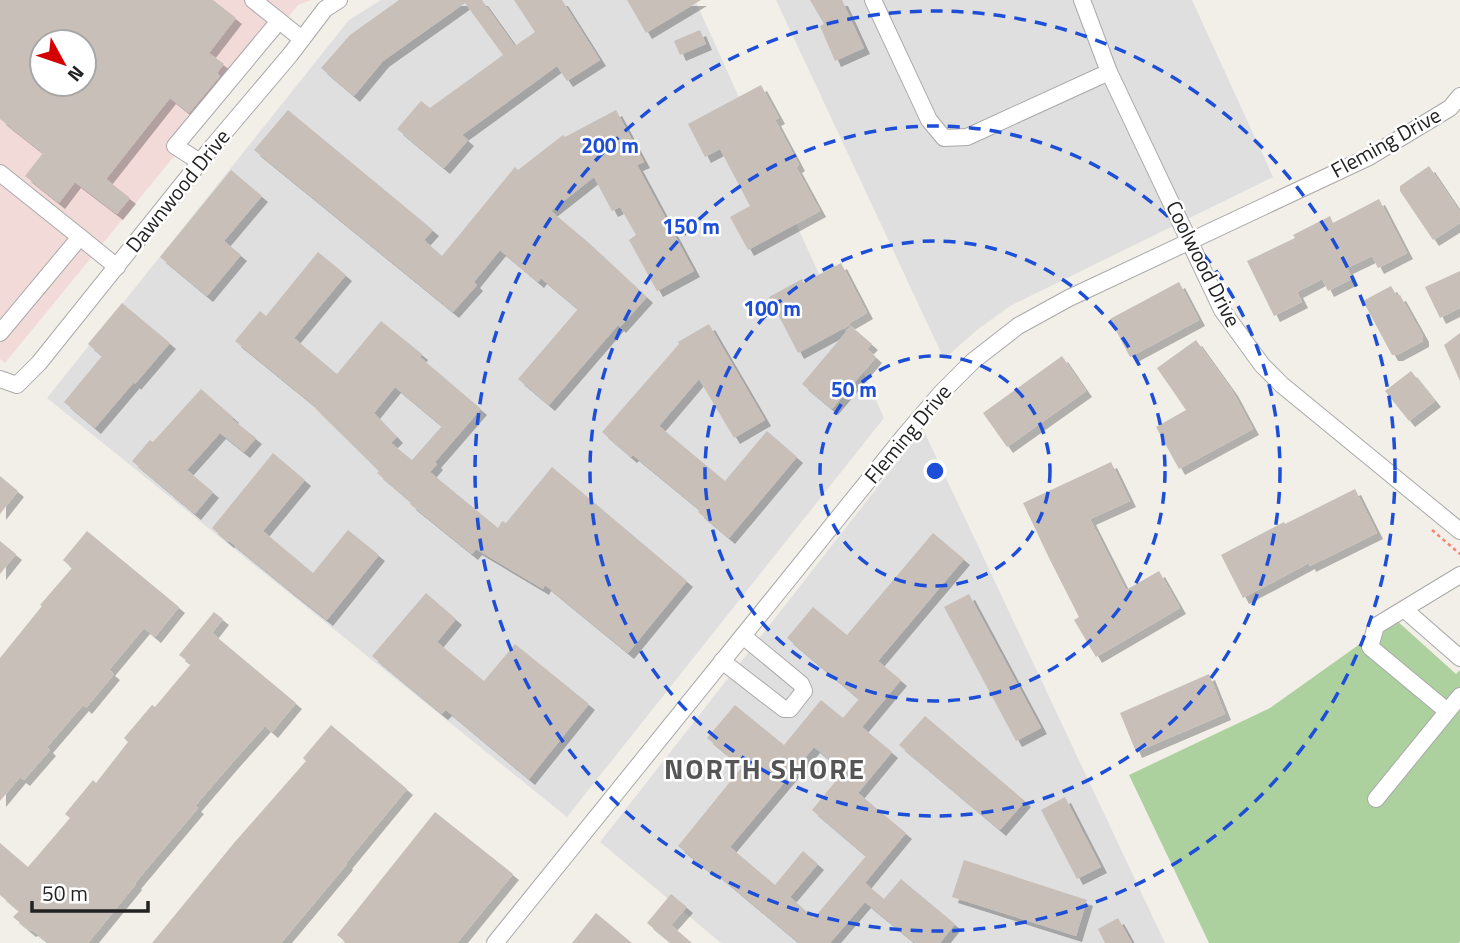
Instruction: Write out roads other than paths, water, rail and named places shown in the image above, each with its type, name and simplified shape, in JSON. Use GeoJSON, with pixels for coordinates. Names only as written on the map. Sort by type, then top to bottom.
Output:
{"type":"FeatureCollection","features":[{"type":"Feature","properties":{"kind":"street"},"geometry":{"type":"LineString","coordinates":[[253,0],[302,39]]}},
{"type":"Feature","properties":{"kind":"street","name":"Dawnwood Drive"},"geometry":{"type":"LineString","coordinates":[[0,379],[17,385],[39,363],[325,9],[339,0]]}},
{"type":"Feature","properties":{"kind":"street"},"geometry":{"type":"LineString","coordinates":[[873,0],[929,120],[944,138],[967,137],[1109,72]]}},
{"type":"Feature","properties":{"kind":"street","name":"Coolwood Drive"},"geometry":{"type":"LineString","coordinates":[[1082,0],[1109,72],[1222,310],[1262,365],[1282,385],[1460,531]]}},
{"type":"Feature","properties":{"kind":"street"},"geometry":{"type":"LineString","coordinates":[[200,162],[175,146],[279,21]]}},
{"type":"Feature","properties":{"kind":"street","name":"Fleming Drive"},"geometry":{"type":"LineString","coordinates":[[495,943],[932,403],[973,360],[1018,326],[1069,298],[1369,157],[1450,108],[1460,96]]}},
{"type":"Feature","properties":{"kind":"street"},"geometry":{"type":"LineString","coordinates":[[0,173],[117,267]]}},
{"type":"Feature","properties":{"kind":"street"},"geometry":{"type":"LineString","coordinates":[[0,333],[80,237]]}},
{"type":"Feature","properties":{"kind":"street"},"geometry":{"type":"LineString","coordinates":[[1447,711],[1370,647],[1377,626],[1458,580]]}},
{"type":"Feature","properties":{"kind":"street"},"geometry":{"type":"LineString","coordinates":[[1405,610],[1460,658]]}},
{"type":"Feature","properties":{"kind":"street"},"geometry":{"type":"LineString","coordinates":[[722,661],[784,709],[790,709],[804,691],[801,684],[743,636]]}},
{"type":"Feature","properties":{"kind":"street"},"geometry":{"type":"LineString","coordinates":[[1376,799],[1460,696]]}},
{"type":"Feature","properties":{"kind":"district","name":"NORTH SHORE"},"geometry":{"type":"Point","coordinates":[765,769]}}]}
